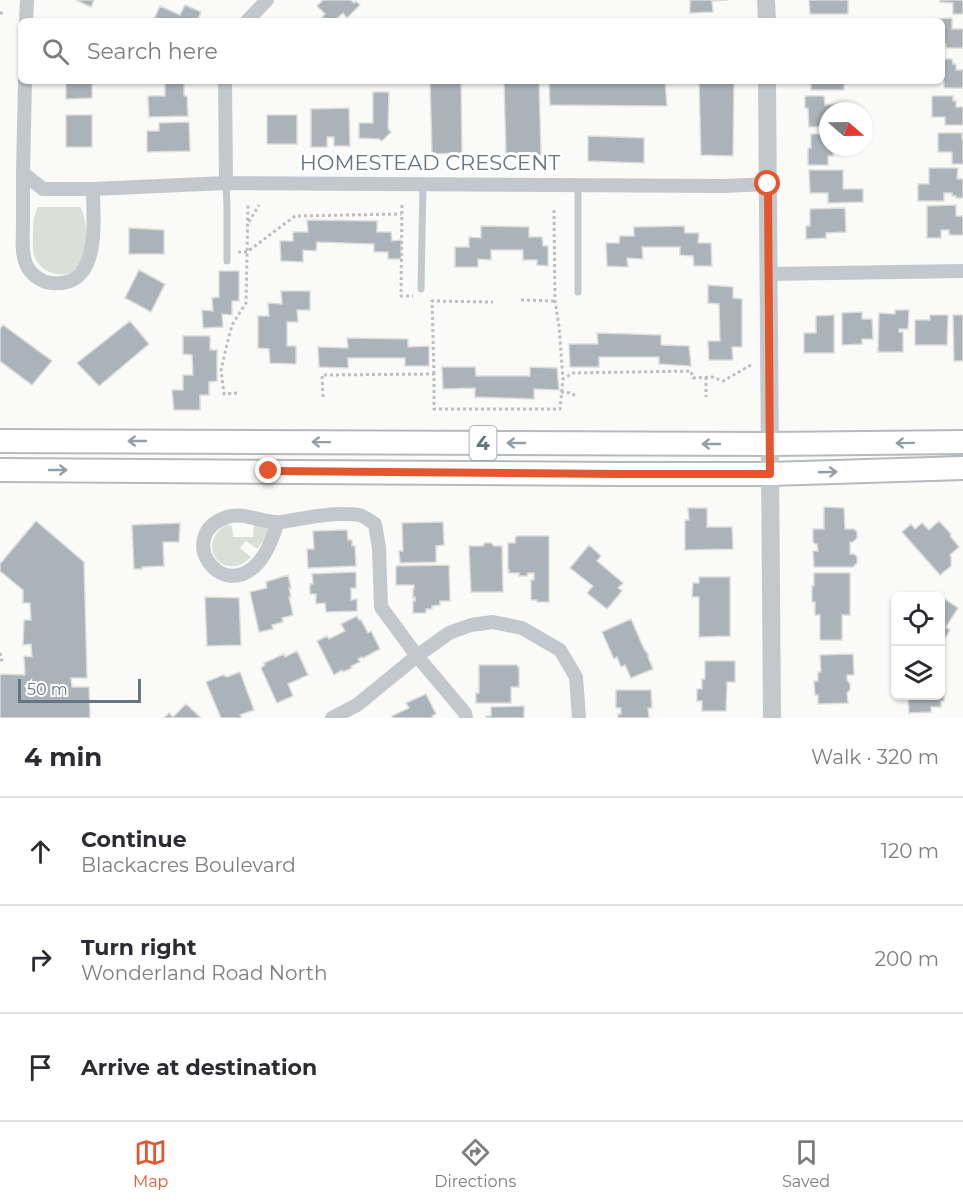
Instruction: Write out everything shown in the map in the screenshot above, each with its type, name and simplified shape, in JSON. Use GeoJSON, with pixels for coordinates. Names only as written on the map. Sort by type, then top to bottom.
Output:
{"type":"FeatureCollection","features":[{"type":"Feature","properties":{"kind":"main road","name":"4"},"geometry":{"type":"LineString","coordinates":[[0,441],[770,444],[963,442]]}},
{"type":"Feature","properties":{"kind":"main road","name":"4"},"geometry":{"type":"LineString","coordinates":[[0,470],[770,474],[963,468]]}},
{"type":"Feature","properties":{"kind":"street"},"geometry":{"type":"LineString","coordinates":[[26,18],[27,0]]}},
{"type":"Feature","properties":{"kind":"street"},"geometry":{"type":"LineString","coordinates":[[250,18],[267,0]]}},
{"type":"Feature","properties":{"kind":"street"},"geometry":{"type":"LineString","coordinates":[[766,0],[766,18]]}},
{"type":"Feature","properties":{"kind":"street"},"geometry":{"type":"LineString","coordinates":[[25,84],[22,252],[27,268],[36,277],[48,283],[63,283],[75,279],[84,269],[92,250],[93,189]]}},
{"type":"Feature","properties":{"kind":"street"},"geometry":{"type":"LineString","coordinates":[[225,84],[226,183]]}},
{"type":"Feature","properties":{"kind":"street"},"geometry":{"type":"LineString","coordinates":[[767,84],[772,718]]}},
{"type":"Feature","properties":{"kind":"street","name":"HOMESTEAD CRESCENT"},"geometry":{"type":"LineString","coordinates":[[23,173],[43,189],[226,183],[723,186],[768,184]]}},
{"type":"Feature","properties":{"kind":"street"},"geometry":{"type":"LineString","coordinates":[[768,274],[963,271]]}},
{"type":"Feature","properties":{"kind":"street"},"geometry":{"type":"LineString","coordinates":[[278,522],[265,553],[251,570],[233,576],[223,575],[213,569],[207,561],[203,550],[208,531],[216,522],[234,515],[278,522],[331,513],[359,515],[375,524],[379,548],[381,607],[417,656],[465,713],[466,718]]}},
{"type":"Feature","properties":{"kind":"street"},"geometry":{"type":"LineString","coordinates":[[332,718],[357,705],[449,633],[471,625],[493,622],[522,628],[560,650],[576,677],[579,718]]}},
{"type":"Feature","properties":{"kind":"lane"},"geometry":{"type":"LineString","coordinates":[[226,183],[227,257]]}},
{"type":"Feature","properties":{"kind":"lane"},"geometry":{"type":"LineString","coordinates":[[421,289],[423,184]]}},
{"type":"Feature","properties":{"kind":"lane"},"geometry":{"type":"LineString","coordinates":[[578,185],[578,292]]}},
{"type":"Feature","properties":{"kind":"path"},"geometry":{"type":"LineString","coordinates":[[0,13],[6,13]]}},
{"type":"Feature","properties":{"kind":"path"},"geometry":{"type":"LineString","coordinates":[[237,393],[224,394],[221,370],[232,325],[246,303],[248,205]]}},
{"type":"Feature","properties":{"kind":"path"},"geometry":{"type":"LineString","coordinates":[[402,205],[401,296],[417,296],[418,298]]}},
{"type":"Feature","properties":{"kind":"path"},"geometry":{"type":"LineString","coordinates":[[248,224],[259,206]]}},
{"type":"Feature","properties":{"kind":"path"},"geometry":{"type":"LineString","coordinates":[[493,302],[432,301],[434,409],[560,409],[563,379],[555,301],[554,210]]}},
{"type":"Feature","properties":{"kind":"path"},"geometry":{"type":"LineString","coordinates":[[227,257],[247,252],[295,216],[401,214]]}},
{"type":"Feature","properties":{"kind":"path"},"geometry":{"type":"LineString","coordinates":[[521,300],[555,301]]}},
{"type":"Feature","properties":{"kind":"path"},"geometry":{"type":"LineString","coordinates":[[563,379],[573,373],[691,371],[693,378],[712,377],[723,381],[751,365]]}},
{"type":"Feature","properties":{"kind":"path"},"geometry":{"type":"LineString","coordinates":[[323,397],[322,375],[434,374]]}},
{"type":"Feature","properties":{"kind":"path"},"geometry":{"type":"LineString","coordinates":[[706,377],[706,398]]}},
{"type":"Feature","properties":{"kind":"path"},"geometry":{"type":"LineString","coordinates":[[561,392],[572,393],[576,397]]}},
{"type":"Feature","properties":{"kind":"path"},"geometry":{"type":"LineString","coordinates":[[0,653],[2,659],[0,663]]}},
{"type":"Feature","properties":{"kind":"shaded area"},"geometry":{"type":"Polygon","coordinates":[[[38,207],[80,207],[82,211],[86,227],[85,252],[81,263],[70,273],[59,274],[47,271],[35,258],[33,224],[38,207]]]}},
{"type":"Feature","properties":{"kind":"shaded area"},"geometry":{"type":"Polygon","coordinates":[[[227,525],[232,526],[233,537],[253,537],[254,525],[268,527],[269,533],[257,549],[246,541],[240,548],[251,557],[241,564],[231,566],[216,559],[213,551],[213,542],[217,533],[227,525]]]}},
{"type":"Feature","properties":{"kind":"building"},"geometry":{"type":"Polygon","coordinates":[[[76,0],[94,0],[91,7],[76,0]]]}},
{"type":"Feature","properties":{"kind":"building"},"geometry":{"type":"Polygon","coordinates":[[[323,0],[351,0],[360,5],[347,18],[343,13],[337,18],[323,18],[325,14],[317,6],[323,0]]]}},
{"type":"Feature","properties":{"kind":"building"},"geometry":{"type":"Polygon","coordinates":[[[690,0],[728,0],[712,1],[713,12],[690,13],[690,0]]]}},
{"type":"Feature","properties":{"kind":"building"},"geometry":{"type":"Polygon","coordinates":[[[809,0],[848,0],[848,14],[810,14],[809,0]]]}},
{"type":"Feature","properties":{"kind":"building"},"geometry":{"type":"Polygon","coordinates":[[[940,0],[963,0],[963,14],[953,14],[953,3],[940,2],[940,0]]]}},
{"type":"Feature","properties":{"kind":"building"},"geometry":{"type":"Polygon","coordinates":[[[185,5],[201,12],[198,18],[154,18],[160,6],[180,15],[185,5]]]}},
{"type":"Feature","properties":{"kind":"building"},"geometry":{"type":"Polygon","coordinates":[[[945,18],[952,18],[952,29],[963,29],[963,48],[946,48],[945,18]]]}},
{"type":"Feature","properties":{"kind":"building"},"geometry":{"type":"Polygon","coordinates":[[[945,59],[952,59],[953,64],[956,64],[956,70],[963,70],[963,88],[944,88],[945,59]]]}},
{"type":"Feature","properties":{"kind":"building"},"geometry":{"type":"Polygon","coordinates":[[[66,84],[92,84],[92,98],[66,99],[66,84]]]}},
{"type":"Feature","properties":{"kind":"building"},"geometry":{"type":"Polygon","coordinates":[[[165,84],[184,84],[188,116],[149,117],[148,96],[165,96],[165,84]]]}},
{"type":"Feature","properties":{"kind":"building"},"geometry":{"type":"Polygon","coordinates":[[[430,84],[461,84],[462,153],[432,154],[430,84]]]}},
{"type":"Feature","properties":{"kind":"building"},"geometry":{"type":"Polygon","coordinates":[[[504,84],[539,84],[541,155],[506,154],[504,84]]]}},
{"type":"Feature","properties":{"kind":"building"},"geometry":{"type":"Polygon","coordinates":[[[549,84],[665,84],[667,106],[550,105],[549,84]]]}},
{"type":"Feature","properties":{"kind":"building"},"geometry":{"type":"Polygon","coordinates":[[[699,84],[734,84],[733,156],[701,155],[699,84]]]}},
{"type":"Feature","properties":{"kind":"building"},"geometry":{"type":"Polygon","coordinates":[[[811,84],[844,84],[844,90],[811,90],[811,84]]]}},
{"type":"Feature","properties":{"kind":"building"},"geometry":{"type":"Polygon","coordinates":[[[373,92],[389,92],[388,129],[391,132],[382,141],[359,138],[359,123],[373,123],[373,92]]]}},
{"type":"Feature","properties":{"kind":"building"},"geometry":{"type":"Polygon","coordinates":[[[805,96],[824,96],[825,102],[819,102],[819,126],[809,127],[808,108],[805,108],[805,96]]]}},
{"type":"Feature","properties":{"kind":"building"},"geometry":{"type":"Polygon","coordinates":[[[932,96],[953,96],[956,107],[963,107],[963,125],[945,125],[945,117],[932,117],[932,96]]]}},
{"type":"Feature","properties":{"kind":"building"},"geometry":{"type":"Polygon","coordinates":[[[349,108],[350,146],[334,146],[334,137],[327,137],[327,147],[311,147],[311,109],[349,108]]]}},
{"type":"Feature","properties":{"kind":"building"},"geometry":{"type":"Polygon","coordinates":[[[66,115],[92,115],[92,147],[66,147],[66,115]]]}},
{"type":"Feature","properties":{"kind":"building"},"geometry":{"type":"Polygon","coordinates":[[[267,115],[297,115],[297,144],[267,144],[267,115]]]}},
{"type":"Feature","properties":{"kind":"building"},"geometry":{"type":"Polygon","coordinates":[[[189,122],[190,151],[147,152],[147,131],[159,131],[159,123],[189,122]]]}},
{"type":"Feature","properties":{"kind":"building"},"geometry":{"type":"Polygon","coordinates":[[[938,133],[962,133],[963,164],[952,164],[952,152],[938,152],[938,133]]]}},
{"type":"Feature","properties":{"kind":"building"},"geometry":{"type":"Polygon","coordinates":[[[811,134],[819,134],[819,156],[828,156],[828,165],[808,165],[808,148],[811,148],[811,134]]]}},
{"type":"Feature","properties":{"kind":"building"},"geometry":{"type":"Polygon","coordinates":[[[588,136],[644,138],[644,163],[588,161],[588,136]]]}},
{"type":"Feature","properties":{"kind":"building"},"geometry":{"type":"Polygon","coordinates":[[[929,168],[958,168],[957,179],[963,179],[963,198],[956,198],[952,196],[952,193],[944,193],[944,201],[918,201],[918,184],[929,184],[929,168]]]}},
{"type":"Feature","properties":{"kind":"building"},"geometry":{"type":"Polygon","coordinates":[[[809,170],[843,170],[843,189],[863,189],[863,202],[828,203],[828,193],[810,193],[809,170]]]}},
{"type":"Feature","properties":{"kind":"building"},"geometry":{"type":"Polygon","coordinates":[[[956,205],[956,216],[963,216],[963,235],[949,235],[949,230],[941,230],[941,238],[927,238],[927,206],[956,205]]]}},
{"type":"Feature","properties":{"kind":"building"},"geometry":{"type":"Polygon","coordinates":[[[845,208],[846,232],[826,233],[826,238],[806,239],[806,226],[810,226],[810,209],[845,208]]]}},
{"type":"Feature","properties":{"kind":"building"},"geometry":{"type":"Polygon","coordinates":[[[307,220],[377,221],[377,232],[391,232],[392,241],[401,240],[401,259],[388,259],[388,252],[374,252],[374,244],[317,242],[316,251],[303,250],[303,262],[281,261],[280,241],[293,241],[293,232],[308,232],[307,220]]]}},
{"type":"Feature","properties":{"kind":"building"},"geometry":{"type":"Polygon","coordinates":[[[481,226],[529,227],[529,237],[542,237],[543,246],[548,246],[548,266],[537,265],[537,260],[523,260],[523,250],[491,250],[491,260],[478,259],[478,267],[455,267],[455,247],[469,247],[469,237],[481,238],[481,226]]]}},
{"type":"Feature","properties":{"kind":"building"},"geometry":{"type":"Polygon","coordinates":[[[684,226],[685,233],[699,233],[698,243],[711,243],[712,266],[694,266],[693,256],[680,255],[680,247],[642,247],[643,259],[627,258],[628,267],[607,266],[606,243],[619,243],[620,236],[634,236],[634,227],[684,226]]]}},
{"type":"Feature","properties":{"kind":"building"},"geometry":{"type":"Polygon","coordinates":[[[129,228],[164,230],[164,254],[129,254],[129,228]]]}},
{"type":"Feature","properties":{"kind":"building"},"geometry":{"type":"Polygon","coordinates":[[[139,270],[165,284],[151,312],[125,298],[139,270]]]}},
{"type":"Feature","properties":{"kind":"building"},"geometry":{"type":"Polygon","coordinates":[[[219,271],[239,271],[239,301],[232,301],[232,315],[222,314],[223,327],[203,328],[202,310],[213,311],[212,298],[219,297],[219,271]]]}},
{"type":"Feature","properties":{"kind":"building"},"geometry":{"type":"Polygon","coordinates":[[[708,285],[733,287],[733,298],[742,299],[742,347],[732,347],[733,360],[709,360],[708,341],[720,341],[719,304],[708,303],[708,285]]]}},
{"type":"Feature","properties":{"kind":"building"},"geometry":{"type":"Polygon","coordinates":[[[281,291],[310,291],[310,310],[297,310],[298,322],[287,322],[287,346],[296,346],[296,364],[270,363],[269,349],[258,348],[258,316],[269,316],[268,303],[282,304],[281,291]]]}},
{"type":"Feature","properties":{"kind":"building"},"geometry":{"type":"Polygon","coordinates":[[[895,310],[909,310],[908,329],[899,329],[899,332],[903,332],[903,352],[878,352],[879,313],[895,314],[895,310]]]}},
{"type":"Feature","properties":{"kind":"building"},"geometry":{"type":"Polygon","coordinates":[[[862,312],[862,319],[872,319],[873,339],[862,339],[862,344],[842,345],[842,313],[862,312]]]}},
{"type":"Feature","properties":{"kind":"building"},"geometry":{"type":"Polygon","coordinates":[[[834,315],[834,353],[804,353],[804,333],[816,333],[816,316],[834,315]]]}},
{"type":"Feature","properties":{"kind":"building"},"geometry":{"type":"Polygon","coordinates":[[[930,315],[948,315],[947,345],[915,345],[915,320],[930,320],[930,315]]]}},
{"type":"Feature","properties":{"kind":"building"},"geometry":{"type":"Polygon","coordinates":[[[953,315],[963,315],[963,361],[954,361],[953,315]]]}},
{"type":"Feature","properties":{"kind":"building"},"geometry":{"type":"Polygon","coordinates":[[[130,321],[149,344],[99,386],[77,363],[130,321]]]}},
{"type":"Feature","properties":{"kind":"building"},"geometry":{"type":"Polygon","coordinates":[[[3,325],[52,361],[32,385],[0,361],[0,329],[3,325]]]}},
{"type":"Feature","properties":{"kind":"building"},"geometry":{"type":"Polygon","coordinates":[[[597,333],[661,335],[661,345],[689,346],[691,366],[659,364],[659,357],[599,357],[599,367],[570,367],[569,344],[598,344],[597,333]]]}},
{"type":"Feature","properties":{"kind":"building"},"geometry":{"type":"Polygon","coordinates":[[[183,336],[210,336],[210,350],[217,350],[217,381],[209,382],[209,395],[200,395],[200,410],[174,410],[172,390],[183,390],[183,375],[193,375],[192,355],[183,354],[183,336]]]}},
{"type":"Feature","properties":{"kind":"building"},"geometry":{"type":"Polygon","coordinates":[[[347,338],[408,339],[408,347],[429,346],[429,366],[405,366],[405,358],[348,358],[348,368],[319,367],[318,347],[348,348],[347,338]]]}},
{"type":"Feature","properties":{"kind":"building"},"geometry":{"type":"Polygon","coordinates":[[[442,367],[475,367],[476,376],[530,376],[530,367],[557,368],[559,390],[534,389],[534,399],[475,397],[475,388],[443,389],[442,367]]]}},
{"type":"Feature","properties":{"kind":"building"},"geometry":{"type":"Polygon","coordinates":[[[824,507],[844,508],[845,529],[854,529],[857,532],[857,538],[850,542],[850,554],[857,557],[857,563],[853,567],[814,567],[813,551],[818,551],[817,544],[813,542],[813,529],[824,529],[824,507]]]}},
{"type":"Feature","properties":{"kind":"building"},"geometry":{"type":"Polygon","coordinates":[[[688,508],[707,508],[707,527],[732,527],[733,549],[685,550],[685,520],[689,520],[688,508]]]}},
{"type":"Feature","properties":{"kind":"building"},"geometry":{"type":"Polygon","coordinates":[[[36,521],[84,562],[87,678],[71,678],[72,687],[89,687],[90,718],[0,718],[0,674],[25,675],[24,656],[32,657],[31,644],[23,645],[24,620],[31,620],[30,603],[23,603],[23,590],[0,571],[0,564],[36,521]]]}},
{"type":"Feature","properties":{"kind":"building"},"geometry":{"type":"Polygon","coordinates":[[[939,521],[959,547],[950,555],[951,566],[940,575],[902,532],[911,524],[915,529],[922,523],[929,530],[939,521]]]}},
{"type":"Feature","properties":{"kind":"building"},"geometry":{"type":"Polygon","coordinates":[[[443,522],[444,545],[436,546],[436,562],[400,563],[399,551],[403,551],[402,523],[443,522]]]}},
{"type":"Feature","properties":{"kind":"building"},"geometry":{"type":"Polygon","coordinates":[[[180,523],[179,542],[163,542],[164,566],[134,569],[132,525],[180,523]]]}},
{"type":"Feature","properties":{"kind":"building"},"geometry":{"type":"Polygon","coordinates":[[[347,530],[348,540],[352,540],[352,546],[355,546],[356,566],[308,568],[307,549],[314,549],[313,531],[347,530]]]}},
{"type":"Feature","properties":{"kind":"building"},"geometry":{"type":"Polygon","coordinates":[[[516,536],[549,536],[549,602],[531,600],[531,580],[534,580],[534,573],[519,576],[519,573],[509,573],[508,543],[515,543],[516,536]]]}},
{"type":"Feature","properties":{"kind":"building"},"geometry":{"type":"Polygon","coordinates":[[[485,543],[502,546],[503,592],[471,592],[469,546],[483,546],[485,543]]]}},
{"type":"Feature","properties":{"kind":"building"},"geometry":{"type":"Polygon","coordinates":[[[589,545],[601,556],[597,561],[623,583],[618,588],[622,591],[607,609],[587,593],[593,586],[570,568],[589,545]]]}},
{"type":"Feature","properties":{"kind":"building"},"geometry":{"type":"Polygon","coordinates":[[[449,565],[450,601],[440,601],[440,605],[426,609],[426,613],[413,613],[414,585],[396,585],[396,566],[449,565]]]}},
{"type":"Feature","properties":{"kind":"building"},"geometry":{"type":"Polygon","coordinates":[[[356,572],[356,588],[351,588],[351,600],[357,599],[357,611],[326,612],[325,603],[316,604],[316,594],[310,594],[310,584],[313,584],[312,574],[356,572]]]}},
{"type":"Feature","properties":{"kind":"building"},"geometry":{"type":"Polygon","coordinates":[[[814,573],[850,573],[850,615],[842,615],[842,640],[820,640],[820,615],[815,615],[815,602],[812,602],[814,573]]]}},
{"type":"Feature","properties":{"kind":"building"},"geometry":{"type":"Polygon","coordinates":[[[288,575],[293,615],[282,618],[283,622],[272,625],[273,629],[259,632],[250,592],[267,588],[266,582],[288,575]]]}},
{"type":"Feature","properties":{"kind":"building"},"geometry":{"type":"Polygon","coordinates":[[[699,577],[730,577],[730,636],[699,637],[699,597],[692,597],[693,583],[699,583],[699,577]]]}},
{"type":"Feature","properties":{"kind":"building"},"geometry":{"type":"Polygon","coordinates":[[[205,597],[239,598],[241,645],[207,646],[205,597]]]}},
{"type":"Feature","properties":{"kind":"building"},"geometry":{"type":"Polygon","coordinates":[[[945,599],[958,608],[946,627],[950,630],[945,638],[945,599]]]}},
{"type":"Feature","properties":{"kind":"building"},"geometry":{"type":"Polygon","coordinates":[[[357,616],[368,633],[371,631],[380,649],[358,659],[360,662],[351,666],[352,668],[334,675],[317,641],[327,636],[329,639],[345,631],[341,624],[357,616]]]}},
{"type":"Feature","properties":{"kind":"building"},"geometry":{"type":"Polygon","coordinates":[[[631,619],[653,669],[631,678],[625,665],[621,667],[617,657],[614,659],[602,632],[631,619]]]}},
{"type":"Feature","properties":{"kind":"building"},"geometry":{"type":"Polygon","coordinates":[[[297,651],[308,675],[288,684],[293,696],[277,703],[261,668],[265,665],[264,663],[297,651]]]}},
{"type":"Feature","properties":{"kind":"building"},"geometry":{"type":"Polygon","coordinates":[[[853,654],[854,675],[847,675],[850,684],[850,690],[847,693],[848,703],[818,704],[814,681],[818,681],[818,672],[821,672],[820,655],[853,654]]]}},
{"type":"Feature","properties":{"kind":"building"},"geometry":{"type":"Polygon","coordinates":[[[705,661],[735,661],[735,682],[727,682],[726,711],[702,711],[702,701],[697,701],[697,689],[702,689],[702,679],[705,679],[705,661]]]}},
{"type":"Feature","properties":{"kind":"building"},"geometry":{"type":"Polygon","coordinates":[[[479,665],[517,665],[519,667],[519,687],[511,687],[511,703],[476,703],[476,693],[479,693],[479,665]]]}},
{"type":"Feature","properties":{"kind":"building"},"geometry":{"type":"Polygon","coordinates":[[[240,672],[254,710],[240,715],[242,718],[221,718],[206,682],[223,675],[227,677],[240,672]]]}},
{"type":"Feature","properties":{"kind":"building"},"geometry":{"type":"Polygon","coordinates":[[[616,690],[651,690],[652,708],[648,708],[649,718],[618,718],[621,708],[616,708],[616,690]]]}},
{"type":"Feature","properties":{"kind":"building"},"geometry":{"type":"Polygon","coordinates":[[[426,694],[436,714],[432,716],[433,718],[393,718],[392,716],[409,708],[406,703],[426,694]]]}},
{"type":"Feature","properties":{"kind":"building"},"geometry":{"type":"Polygon","coordinates":[[[908,700],[944,700],[941,701],[941,707],[931,707],[931,712],[909,713],[908,700]]]}},
{"type":"Feature","properties":{"kind":"building"},"geometry":{"type":"Polygon","coordinates":[[[186,704],[201,718],[164,718],[169,713],[173,717],[186,704]]]}},
{"type":"Feature","properties":{"kind":"building"},"geometry":{"type":"Polygon","coordinates":[[[524,706],[524,718],[486,718],[486,716],[491,716],[491,707],[524,706]]]}},
{"type":"Feature","properties":{"kind":"route"},"geometry":{"type":"LineString","coordinates":[[269,471],[770,474],[768,184]]}}]}
